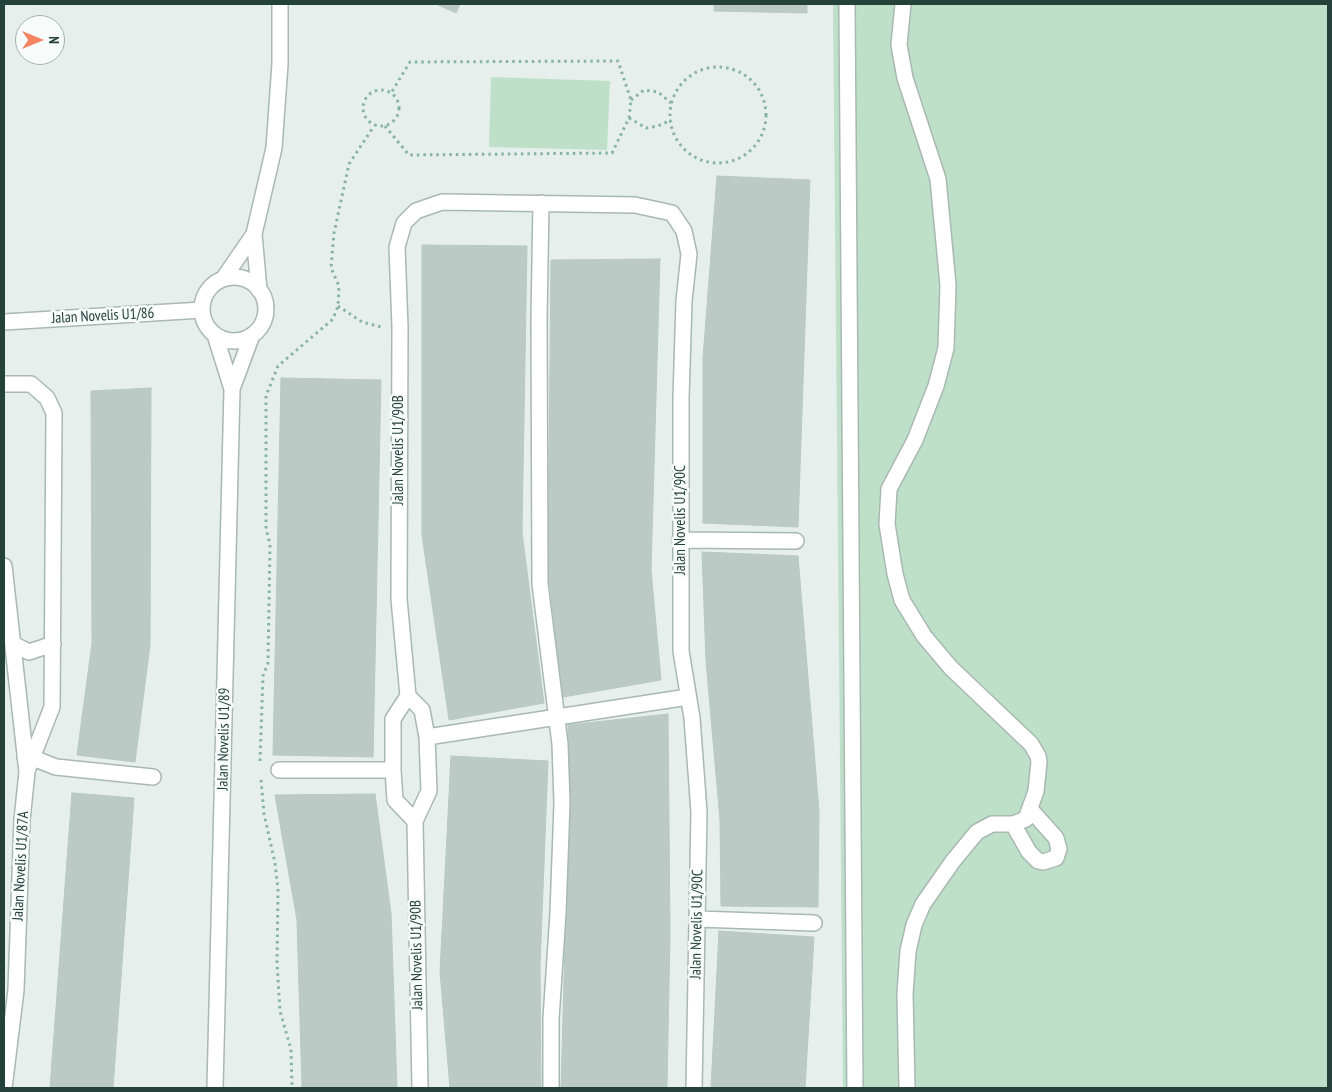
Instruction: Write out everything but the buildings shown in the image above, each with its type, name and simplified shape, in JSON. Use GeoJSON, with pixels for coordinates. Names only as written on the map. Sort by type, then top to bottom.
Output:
{"type":"FeatureCollection","features":[{"type":"Feature","properties":{"kind":"street"},"geometry":{"type":"LineString","coordinates":[[254,234],[223,279],[208,291],[202,310],[204,319],[215,335],[233,341],[243,340],[260,328],[266,309],[259,290],[254,234],[274,148],[280,64],[280,4]]}},
{"type":"Feature","properties":{"kind":"street"},"geometry":{"type":"LineString","coordinates":[[847,4],[855,1088]]}},
{"type":"Feature","properties":{"kind":"street"},"geometry":{"type":"LineString","coordinates":[[903,4],[899,45],[905,78],[938,179],[948,285],[946,348],[936,386],[915,440],[888,489],[887,524],[893,565],[902,600],[924,636],[952,668],[1031,744],[1038,756],[1036,791],[1026,819],[1013,824],[992,824],[977,832],[953,861],[923,904],[914,925],[908,951],[905,994],[907,1088]]}},
{"type":"Feature","properties":{"kind":"street","name":"Jalan Novelis U1/90C"},"geometry":{"type":"LineString","coordinates":[[416,211],[442,202],[635,204],[672,213],[684,231],[689,254],[684,301],[681,388],[681,651],[692,718],[699,812],[694,1088]]}},
{"type":"Feature","properties":{"kind":"street"},"geometry":{"type":"LineString","coordinates":[[541,203],[539,320],[540,584],[560,744],[562,803],[558,913],[551,1019],[551,1088]]}},
{"type":"Feature","properties":{"kind":"street","name":"Jalan Novelis U1/90B"},"geometry":{"type":"LineString","coordinates":[[416,211],[404,223],[397,247],[400,327],[399,599],[408,696],[422,710],[427,737],[429,791],[415,821],[420,1088]]}},
{"type":"Feature","properties":{"kind":"street"},"geometry":{"type":"LineString","coordinates":[[223,279],[243,278],[259,290]]}},
{"type":"Feature","properties":{"kind":"street","name":"Jalan Novelis U1/86"},"geometry":{"type":"LineString","coordinates":[[4,322],[202,310]]}},
{"type":"Feature","properties":{"kind":"street","name":"Jalan Novelis U1/89"},"geometry":{"type":"LineString","coordinates":[[215,335],[232,389],[215,1088]]}},
{"type":"Feature","properties":{"kind":"street","name":"Jalan Novelis U1/89"},"geometry":{"type":"LineString","coordinates":[[232,389],[252,335]]}},
{"type":"Feature","properties":{"kind":"street"},"geometry":{"type":"LineString","coordinates":[[4,384],[31,384],[47,398],[54,413],[52,707],[28,762],[56,768],[153,778]]}},
{"type":"Feature","properties":{"kind":"street"},"geometry":{"type":"LineString","coordinates":[[680,540],[796,541]]}},
{"type":"Feature","properties":{"kind":"street","name":"Jalan Novelis U1/87A"},"geometry":{"type":"LineString","coordinates":[[4,566],[28,762],[22,820],[16,990],[4,1088]]}},
{"type":"Feature","properties":{"kind":"street"},"geometry":{"type":"LineString","coordinates":[[13,644],[29,652],[53,644]]}},
{"type":"Feature","properties":{"kind":"street"},"geometry":{"type":"LineString","coordinates":[[408,696],[393,719],[393,770],[395,800],[415,821]]}},
{"type":"Feature","properties":{"kind":"street"},"geometry":{"type":"LineString","coordinates":[[427,737],[688,697]]}},
{"type":"Feature","properties":{"kind":"street"},"geometry":{"type":"LineString","coordinates":[[279,770],[393,770]]}},
{"type":"Feature","properties":{"kind":"street"},"geometry":{"type":"LineString","coordinates":[[1013,824],[1029,852],[1038,861],[1043,862],[1056,858],[1059,849],[1056,838],[1030,809]]}},
{"type":"Feature","properties":{"kind":"street"},"geometry":{"type":"LineString","coordinates":[[698,919],[814,923]]}},
{"type":"Feature","properties":{"kind":"path"},"geometry":{"type":"LineString","coordinates":[[385,126],[409,155],[612,153],[629,118],[631,100],[618,61],[410,62],[391,93]]}},
{"type":"Feature","properties":{"kind":"path"},"geometry":{"type":"LineString","coordinates":[[705,67],[731,67],[753,80],[766,102],[766,128],[753,150],[731,163],[706,163],[684,150],[671,128],[671,120],[671,102],[683,80],[705,67]]}},
{"type":"Feature","properties":{"kind":"path"},"geometry":{"type":"LineString","coordinates":[[382,90],[391,93],[398,102],[398,112],[394,121],[385,126],[374,126],[366,120],[362,110],[364,100],[372,93],[382,90]]}},
{"type":"Feature","properties":{"kind":"path"},"geometry":{"type":"LineString","coordinates":[[631,100],[644,90],[658,92],[671,102]]}},
{"type":"Feature","properties":{"kind":"path"},"geometry":{"type":"LineString","coordinates":[[629,118],[646,128],[658,126],[671,120]]}},
{"type":"Feature","properties":{"kind":"path"},"geometry":{"type":"LineString","coordinates":[[292,1088],[291,1049],[280,1011],[277,964],[278,890],[275,863],[264,814],[260,770],[263,676],[268,663],[270,544],[266,530],[266,396],[278,366],[333,319],[338,306],[339,286],[331,268],[334,233],[349,164],[374,126]]}},
{"type":"Feature","properties":{"kind":"path"},"geometry":{"type":"LineString","coordinates":[[338,306],[362,322],[378,327],[400,327]]}},
{"type":"Feature","properties":{"kind":"green space"},"geometry":{"type":"Polygon","coordinates":[[[833,4],[1328,4],[1328,1088],[843,1088],[833,4]]]}},
{"type":"Feature","properties":{"kind":"green space"},"geometry":{"type":"Polygon","coordinates":[[[491,77],[610,81],[607,150],[489,147],[491,77]]]}}]}
